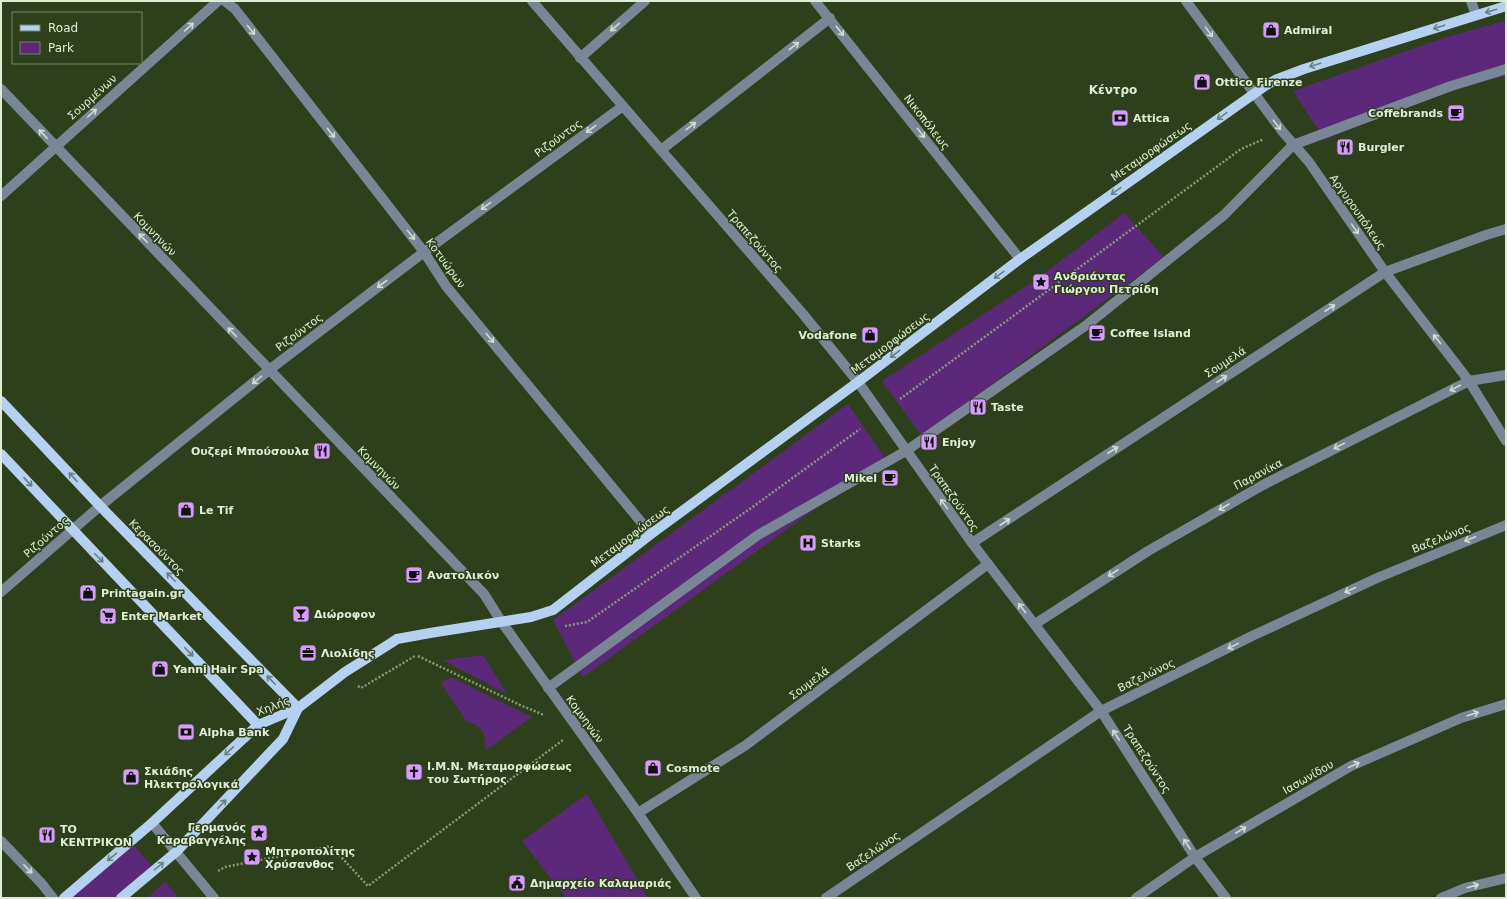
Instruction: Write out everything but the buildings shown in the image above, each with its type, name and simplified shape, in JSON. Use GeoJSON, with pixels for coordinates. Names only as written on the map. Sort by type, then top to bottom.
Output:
{"type":"FeatureCollection","features":[{"type":"Feature","properties":{"kind":"main road","name":"Μεταμορφώσεως"},"geometry":{"type":"LineString","coordinates":[[298,708],[345,672],[397,639],[430,632],[531,616],[553,610],[651,534],[858,382],[1020,259],[1276,80],[1304,68],[1506,6]]}},
{"type":"Feature","properties":{"kind":"main road","name":"Κερασούντος"},"geometry":{"type":"LineString","coordinates":[[1,401],[100,506],[298,708]]}},
{"type":"Feature","properties":{"kind":"main road"},"geometry":{"type":"LineString","coordinates":[[1,454],[258,725]]}},
{"type":"Feature","properties":{"kind":"main road","name":"Χηλής"},"geometry":{"type":"LineString","coordinates":[[64,898],[152,823],[258,725],[298,708]]}},
{"type":"Feature","properties":{"kind":"main road","name":"Χηλής"},"geometry":{"type":"LineString","coordinates":[[121,898],[176,852],[283,739],[298,708]]}},
{"type":"Feature","properties":{"kind":"street","name":"Σουρμένων"},"geometry":{"type":"LineString","coordinates":[[1,196],[218,1]]}},
{"type":"Feature","properties":{"kind":"street","name":"Κοτυώρων"},"geometry":{"type":"LineString","coordinates":[[225,1],[234,9],[424,252],[446,286],[651,534]]}},
{"type":"Feature","properties":{"kind":"street","name":"Τραπεζούντος"},"geometry":{"type":"LineString","coordinates":[[532,1],[802,314],[858,382],[972,543],[1101,711],[1196,857],[1226,898]]}},
{"type":"Feature","properties":{"kind":"street"},"geometry":{"type":"LineString","coordinates":[[580,58],[645,1]]}},
{"type":"Feature","properties":{"kind":"street","name":"Νικοπόλεως"},"geometry":{"type":"LineString","coordinates":[[815,1],[1020,259]]}},
{"type":"Feature","properties":{"kind":"street","name":"Αργυρουπόλεως"},"geometry":{"type":"LineString","coordinates":[[1186,1],[1282,131],[1309,162],[1385,272],[1469,380],[1506,441]]}},
{"type":"Feature","properties":{"kind":"street"},"geometry":{"type":"LineString","coordinates":[[1471,1],[1476,15]]}},
{"type":"Feature","properties":{"kind":"street"},"geometry":{"type":"LineString","coordinates":[[661,150],[830,18]]}},
{"type":"Feature","properties":{"kind":"street"},"geometry":{"type":"LineString","coordinates":[[548,688],[758,535],[906,451],[1088,324],[1224,215],[1293,145],[1451,86],[1506,69]]}},
{"type":"Feature","properties":{"kind":"street","name":"Κομνηνών"},"geometry":{"type":"LineString","coordinates":[[1,89],[484,594],[501,621],[638,813],[696,898]]}},
{"type":"Feature","properties":{"kind":"street","name":"Ριζούντος"},"geometry":{"type":"LineString","coordinates":[[1,592],[100,506],[269,370],[424,252],[623,106]]}},
{"type":"Feature","properties":{"kind":"street","name":"Σουμελά"},"geometry":{"type":"LineString","coordinates":[[972,543],[1385,272],[1506,229]]}},
{"type":"Feature","properties":{"kind":"street","name":"Παρανίκα"},"geometry":{"type":"LineString","coordinates":[[1035,624],[1148,550],[1256,488],[1469,380],[1506,375]]}},
{"type":"Feature","properties":{"kind":"street","name":"Βαζελώνος"},"geometry":{"type":"LineString","coordinates":[[826,898],[1101,711],[1252,636],[1370,581],[1506,525]]}},
{"type":"Feature","properties":{"kind":"street","name":"Σουμελά"},"geometry":{"type":"LineString","coordinates":[[638,813],[746,745],[988,564]]}},
{"type":"Feature","properties":{"kind":"street","name":"Ιασωνίδου"},"geometry":{"type":"LineString","coordinates":[[1136,898],[1196,857],[1351,766],[1461,718],[1506,704]]}},
{"type":"Feature","properties":{"kind":"street"},"geometry":{"type":"LineString","coordinates":[[152,823],[214,898]]}},
{"type":"Feature","properties":{"kind":"street"},"geometry":{"type":"LineString","coordinates":[[1,841],[42,884],[53,898]]}},
{"type":"Feature","properties":{"kind":"street"},"geometry":{"type":"LineString","coordinates":[[1441,898],[1465,888],[1506,878]]}},
{"type":"Feature","properties":{"kind":"path"},"geometry":{"type":"LineString","coordinates":[[900,399],[1241,149],[1282,131]]}},
{"type":"Feature","properties":{"kind":"path"},"geometry":{"type":"LineString","coordinates":[[391,643],[520,705],[578,729]]}},
{"type":"Feature","properties":{"kind":"path"},"geometry":{"type":"LineString","coordinates":[[225,867],[331,846],[368,886],[578,729]]}},
{"type":"Feature","properties":{"kind":"green space"},"geometry":{"type":"Polygon","coordinates":[[[1504,21],[1506,27],[1506,76],[1412,101],[1325,140],[1293,91],[1443,38],[1504,21]]]}},
{"type":"Feature","properties":{"kind":"green space"},"geometry":{"type":"Polygon","coordinates":[[[1124,213],[1164,257],[922,436],[882,381],[1031,283],[1124,213]]]}},
{"type":"Feature","properties":{"kind":"green space"},"geometry":{"type":"Polygon","coordinates":[[[848,404],[885,458],[583,677],[553,620],[848,404]]]}},
{"type":"Feature","properties":{"kind":"green space"},"geometry":{"type":"Polygon","coordinates":[[[483,655],[507,694],[443,660],[483,655]]]}},
{"type":"Feature","properties":{"kind":"green space"},"geometry":{"type":"Polygon","coordinates":[[[451,677],[532,717],[486,750],[485,737],[482,730],[474,724],[467,722],[441,683],[451,677]]]}},
{"type":"Feature","properties":{"kind":"green space"},"geometry":{"type":"Polygon","coordinates":[[[587,794],[648,898],[566,898],[522,841],[587,794]]]}},
{"type":"Feature","properties":{"kind":"green space"},"geometry":{"type":"Polygon","coordinates":[[[130,841],[155,870],[121,898],[64,898],[130,841]]]}},
{"type":"Feature","properties":{"kind":"green space"},"geometry":{"type":"Polygon","coordinates":[[[165,882],[178,897],[147,898],[165,882]]]}},
{"type":"Feature","properties":{"kind":"place","name":"Admiral"},"geometry":{"type":"Point","coordinates":[1271,30]}},
{"type":"Feature","properties":{"kind":"place","name":"Ottico Firenze"},"geometry":{"type":"Point","coordinates":[1202,82]}},
{"type":"Feature","properties":{"kind":"place","name":"Coffebrands"},"geometry":{"type":"Point","coordinates":[1456,113]}},
{"type":"Feature","properties":{"kind":"place","name":"Attica"},"geometry":{"type":"Point","coordinates":[1120,118]}},
{"type":"Feature","properties":{"kind":"place","name":"Burgler"},"geometry":{"type":"Point","coordinates":[1345,147]}},
{"type":"Feature","properties":{"kind":"place","name":"Ανδριάντας Γιώργου Πετρίδη"},"geometry":{"type":"Point","coordinates":[1041,282]}},
{"type":"Feature","properties":{"kind":"place","name":"Coffee Island"},"geometry":{"type":"Point","coordinates":[1097,333]}},
{"type":"Feature","properties":{"kind":"place","name":"Vodafone"},"geometry":{"type":"Point","coordinates":[870,335]}},
{"type":"Feature","properties":{"kind":"place","name":"Taste"},"geometry":{"type":"Point","coordinates":[978,407]}},
{"type":"Feature","properties":{"kind":"place","name":"Enjoy"},"geometry":{"type":"Point","coordinates":[929,442]}},
{"type":"Feature","properties":{"kind":"place","name":"Ουζερί Μπούσουλα"},"geometry":{"type":"Point","coordinates":[322,451]}},
{"type":"Feature","properties":{"kind":"place","name":"Mikel"},"geometry":{"type":"Point","coordinates":[890,478]}},
{"type":"Feature","properties":{"kind":"place","name":"Le Tif"},"geometry":{"type":"Point","coordinates":[186,510]}},
{"type":"Feature","properties":{"kind":"place","name":"Starks"},"geometry":{"type":"Point","coordinates":[808,543]}},
{"type":"Feature","properties":{"kind":"place","name":"Ανατολικόν"},"geometry":{"type":"Point","coordinates":[414,575]}},
{"type":"Feature","properties":{"kind":"place","name":"Printagain.gr"},"geometry":{"type":"Point","coordinates":[88,593]}},
{"type":"Feature","properties":{"kind":"place","name":"Διώροφον"},"geometry":{"type":"Point","coordinates":[301,614]}},
{"type":"Feature","properties":{"kind":"place","name":"Enter Market"},"geometry":{"type":"Point","coordinates":[108,616]}},
{"type":"Feature","properties":{"kind":"place","name":"Λιολίδης"},"geometry":{"type":"Point","coordinates":[308,653]}},
{"type":"Feature","properties":{"kind":"place","name":"Yanni Hair Spa"},"geometry":{"type":"Point","coordinates":[160,669]}},
{"type":"Feature","properties":{"kind":"place","name":"Alpha Bank"},"geometry":{"type":"Point","coordinates":[186,732]}},
{"type":"Feature","properties":{"kind":"place","name":"Cosmote"},"geometry":{"type":"Point","coordinates":[653,768]}},
{"type":"Feature","properties":{"kind":"place","name":"Ι.Μ.Ν. Μεταμορφώσεως του Σωτήρος"},"geometry":{"type":"Point","coordinates":[414,772]}},
{"type":"Feature","properties":{"kind":"place","name":"Σκιάδης Ηλεκτρολογικά"},"geometry":{"type":"Point","coordinates":[131,777]}},
{"type":"Feature","properties":{"kind":"place","name":"Γερμανός Καραβαγγέλης"},"geometry":{"type":"Point","coordinates":[259,833]}},
{"type":"Feature","properties":{"kind":"place","name":"ΤΟ ΚΕΝΤΡΙΚΟΝ"},"geometry":{"type":"Point","coordinates":[47,835]}},
{"type":"Feature","properties":{"kind":"place","name":"Μητροπολίτης Χρύσανθος"},"geometry":{"type":"Point","coordinates":[252,857]}},
{"type":"Feature","properties":{"kind":"place","name":"Δημαρχείο Καλαμαριάς"},"geometry":{"type":"Point","coordinates":[517,883]}},
{"type":"Feature","properties":{"kind":"district","name":"Κέντρο"},"geometry":{"type":"Point","coordinates":[1113,90]}}]}
